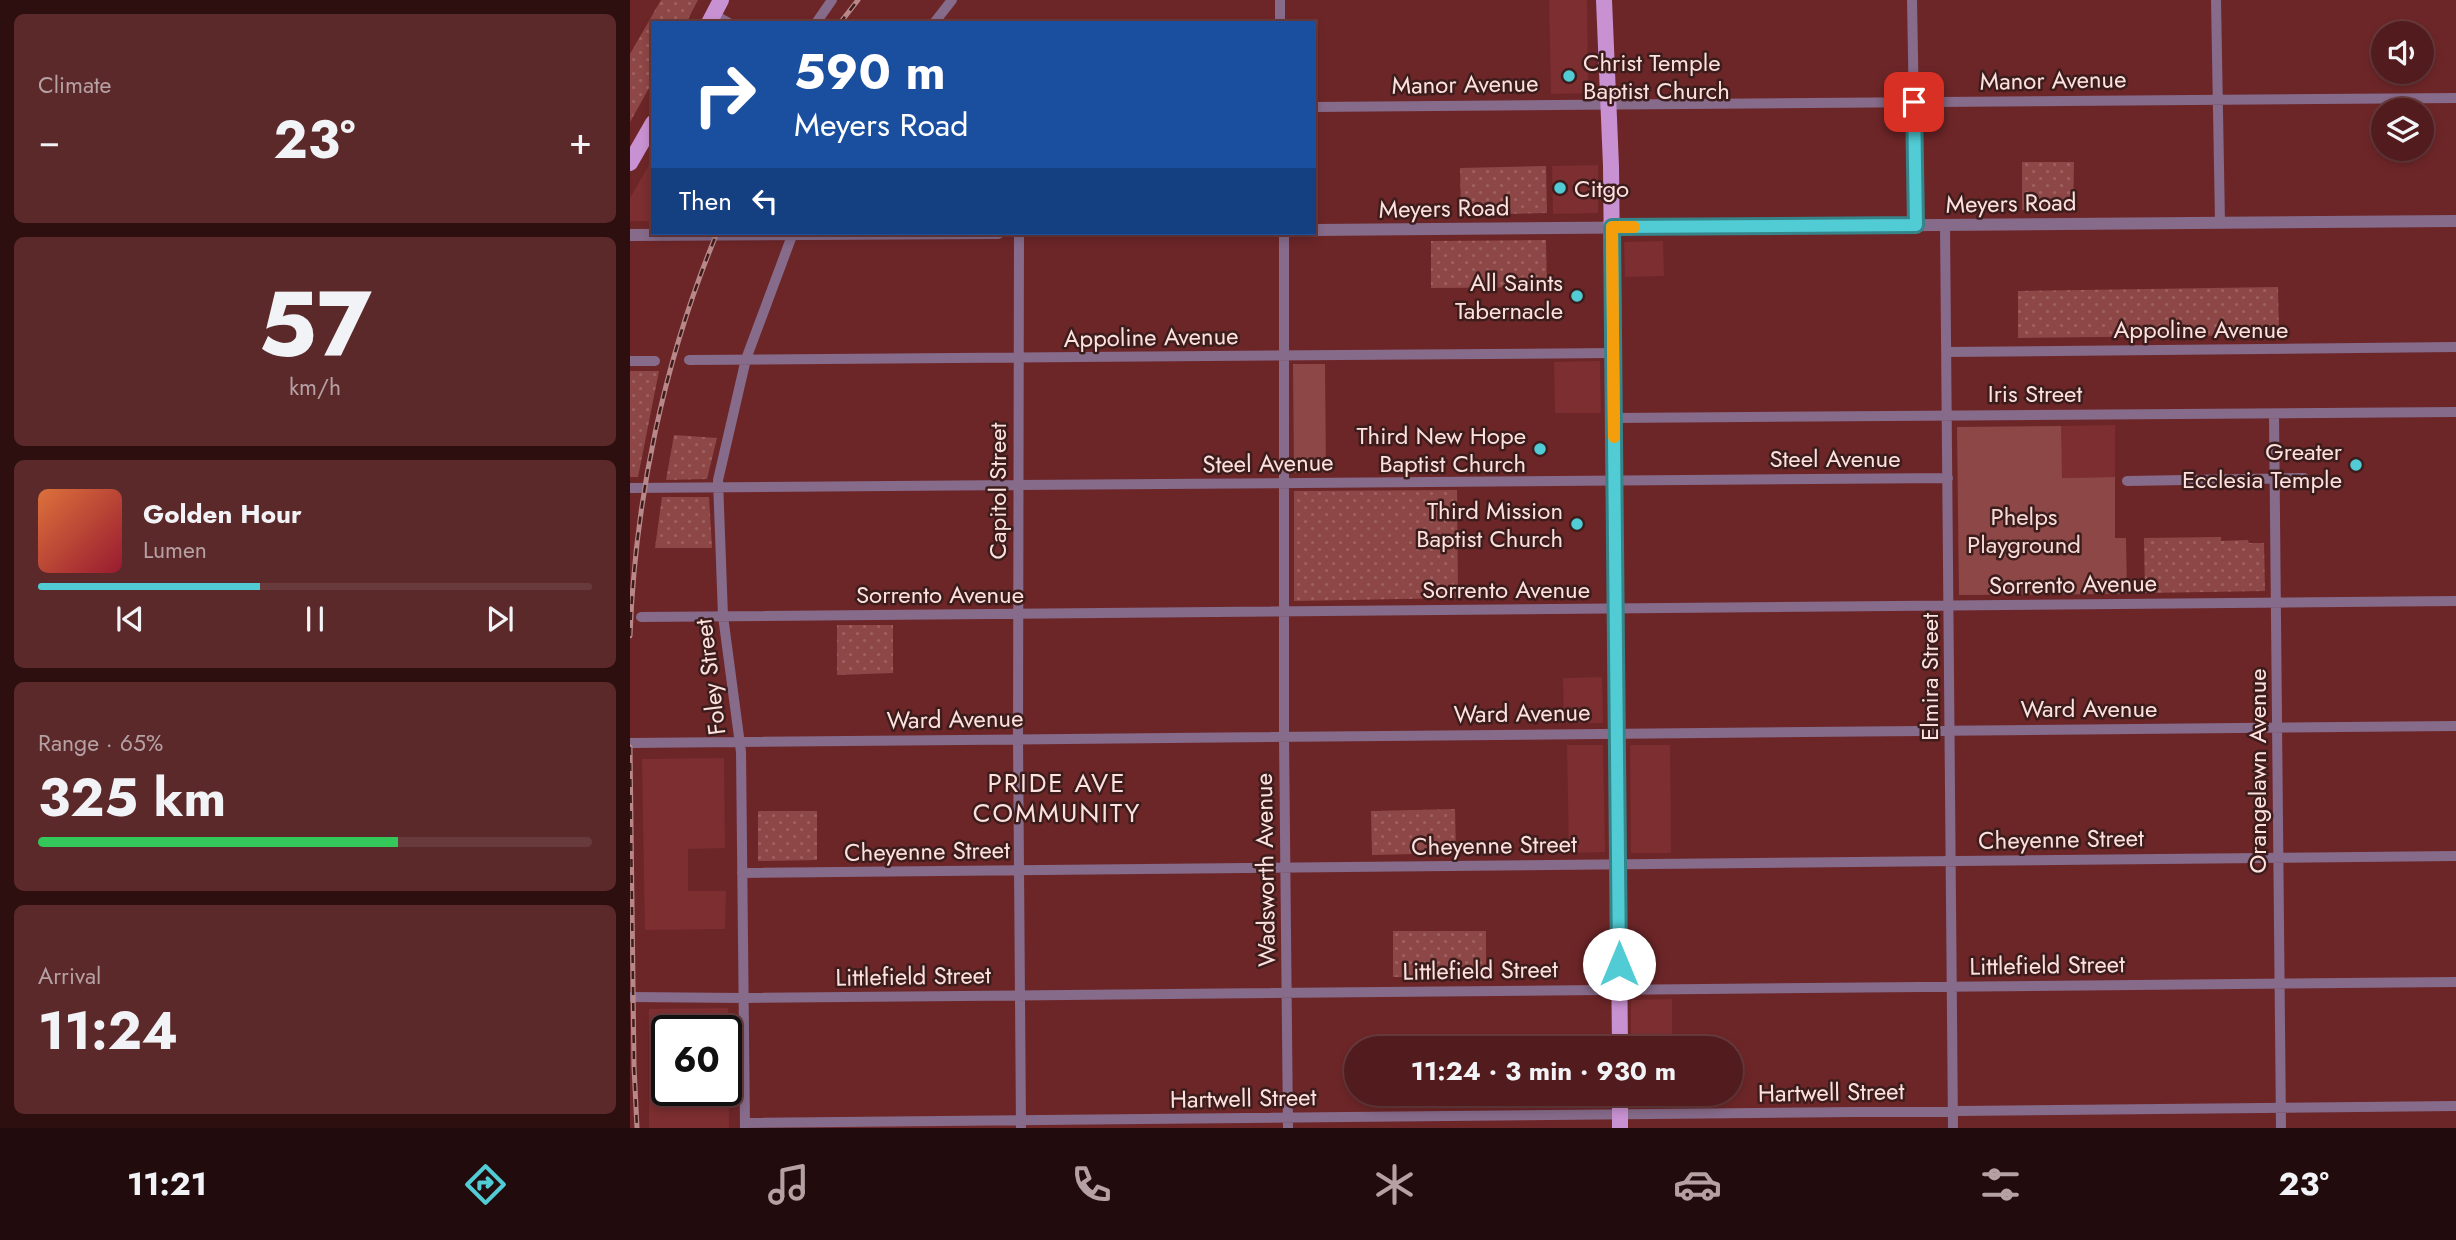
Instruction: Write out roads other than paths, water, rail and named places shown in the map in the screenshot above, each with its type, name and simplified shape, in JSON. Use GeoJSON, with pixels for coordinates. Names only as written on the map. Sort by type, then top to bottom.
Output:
{"type":"FeatureCollection","features":[{"type":"Feature","properties":{"kind":"main road"},"geometry":{"type":"LineString","coordinates":[[1604,0],[1612,227],[1620,1036]]}},
{"type":"Feature","properties":{"kind":"main road"},"geometry":{"type":"LineString","coordinates":[[630,163],[651,126]]}},
{"type":"Feature","properties":{"kind":"street"},"geometry":{"type":"LineString","coordinates":[[817,21],[832,0]]}},
{"type":"Feature","properties":{"kind":"street"},"geometry":{"type":"LineString","coordinates":[[936,21],[952,0]]}},
{"type":"Feature","properties":{"kind":"street"},"geometry":{"type":"LineString","coordinates":[[1280,0],[1280,21]]}},
{"type":"Feature","properties":{"kind":"street"},"geometry":{"type":"LineString","coordinates":[[1912,0],[1916,225]]}},
{"type":"Feature","properties":{"kind":"street"},"geometry":{"type":"LineString","coordinates":[[2217,0],[2220,222]]}},
{"type":"Feature","properties":{"kind":"street","name":"Manor Avenue"},"geometry":{"type":"LineString","coordinates":[[1316,107],[2456,97]]}},
{"type":"Feature","properties":{"kind":"street","name":"Meyers Road"},"geometry":{"type":"LineString","coordinates":[[1316,230],[2456,221]]}},
{"type":"Feature","properties":{"kind":"street","name":"Elmira Street"},"geometry":{"type":"LineString","coordinates":[[1945,225],[1953,1128]]}},
{"type":"Feature","properties":{"kind":"street"},"geometry":{"type":"LineString","coordinates":[[630,235],[651,235]]}},
{"type":"Feature","properties":{"kind":"street","name":"Foley Street"},"geometry":{"type":"LineString","coordinates":[[745,1126],[740,742],[723,616],[718,488],[746,359],[792,235]]}},
{"type":"Feature","properties":{"kind":"street","name":"Capitol Street"},"geometry":{"type":"LineString","coordinates":[[1019,235],[1017,614],[1021,1124]]}},
{"type":"Feature","properties":{"kind":"street"},"geometry":{"type":"LineString","coordinates":[[1284,235],[1284,484]]}},
{"type":"Feature","properties":{"kind":"street","name":"Appoline Avenue"},"geometry":{"type":"LineString","coordinates":[[1947,352],[2456,347]]}},
{"type":"Feature","properties":{"kind":"street","name":"Appoline Avenue"},"geometry":{"type":"LineString","coordinates":[[690,360],[1613,353]]}},
{"type":"Feature","properties":{"kind":"street"},"geometry":{"type":"LineString","coordinates":[[630,361],[654,361]]}},
{"type":"Feature","properties":{"kind":"street","name":"Iris Street"},"geometry":{"type":"LineString","coordinates":[[1614,418],[2456,412]]}},
{"type":"Feature","properties":{"kind":"street","name":"Orangelawn Avenue"},"geometry":{"type":"LineString","coordinates":[[2274,414],[2281,1128]]}},
{"type":"Feature","properties":{"kind":"street","name":"Steel Avenue"},"geometry":{"type":"LineString","coordinates":[[630,488],[1948,478]]}},
{"type":"Feature","properties":{"kind":"street"},"geometry":{"type":"LineString","coordinates":[[2127,481],[2304,478]]}},
{"type":"Feature","properties":{"kind":"street","name":"Wadsworth Avenue"},"geometry":{"type":"LineString","coordinates":[[1284,484],[1288,1123]]}},
{"type":"Feature","properties":{"kind":"street","name":"Sorrento Avenue"},"geometry":{"type":"LineString","coordinates":[[641,617],[2456,600]]}},
{"type":"Feature","properties":{"kind":"street","name":"Ward Avenue"},"geometry":{"type":"LineString","coordinates":[[630,743],[2456,726]]}},
{"type":"Feature","properties":{"kind":"street","name":"Cheyenne Street"},"geometry":{"type":"LineString","coordinates":[[742,873],[2456,856]]}},
{"type":"Feature","properties":{"kind":"street","name":"Littlefield Street"},"geometry":{"type":"LineString","coordinates":[[630,997],[744,999],[2456,982]]}},
{"type":"Feature","properties":{"kind":"street","name":"Hartwell Street"},"geometry":{"type":"LineString","coordinates":[[745,1126],[1620,1122],[1953,1112],[2456,1106]]}},
{"type":"Feature","properties":{"kind":"railway"},"geometry":{"type":"LineString","coordinates":[[842,21],[858,0]]}},
{"type":"Feature","properties":{"kind":"railway"},"geometry":{"type":"LineString","coordinates":[[630,636],[638,533],[655,431],[682,330],[716,235]]}},
{"type":"Feature","properties":{"kind":"railway"},"geometry":{"type":"LineString","coordinates":[[630,747],[637,1128]]}},
{"type":"Feature","properties":{"kind":"place","name":"Christ Temple Baptist Church"},"geometry":{"type":"Point","coordinates":[1569,76]}},
{"type":"Feature","properties":{"kind":"place","name":"Citgo"},"geometry":{"type":"Point","coordinates":[1560,188]}},
{"type":"Feature","properties":{"kind":"place","name":"All Saints Tabernacle"},"geometry":{"type":"Point","coordinates":[1577,296]}},
{"type":"Feature","properties":{"kind":"place","name":"Third New Hope Baptist Church"},"geometry":{"type":"Point","coordinates":[1540,449]}},
{"type":"Feature","properties":{"kind":"place","name":"Greater Ecclesia Temple"},"geometry":{"type":"Point","coordinates":[2356,465]}},
{"type":"Feature","properties":{"kind":"place","name":"Third Mission Baptist Church"},"geometry":{"type":"Point","coordinates":[1577,524]}},
{"type":"Feature","properties":{"kind":"district","name":"PRIDE AVE COMMUNITY"},"geometry":{"type":"Point","coordinates":[1057,798]}},
{"type":"Feature","properties":{"kind":"park label","name":"Phelps Playground"},"geometry":{"type":"Point","coordinates":[2024,530]}}]}
